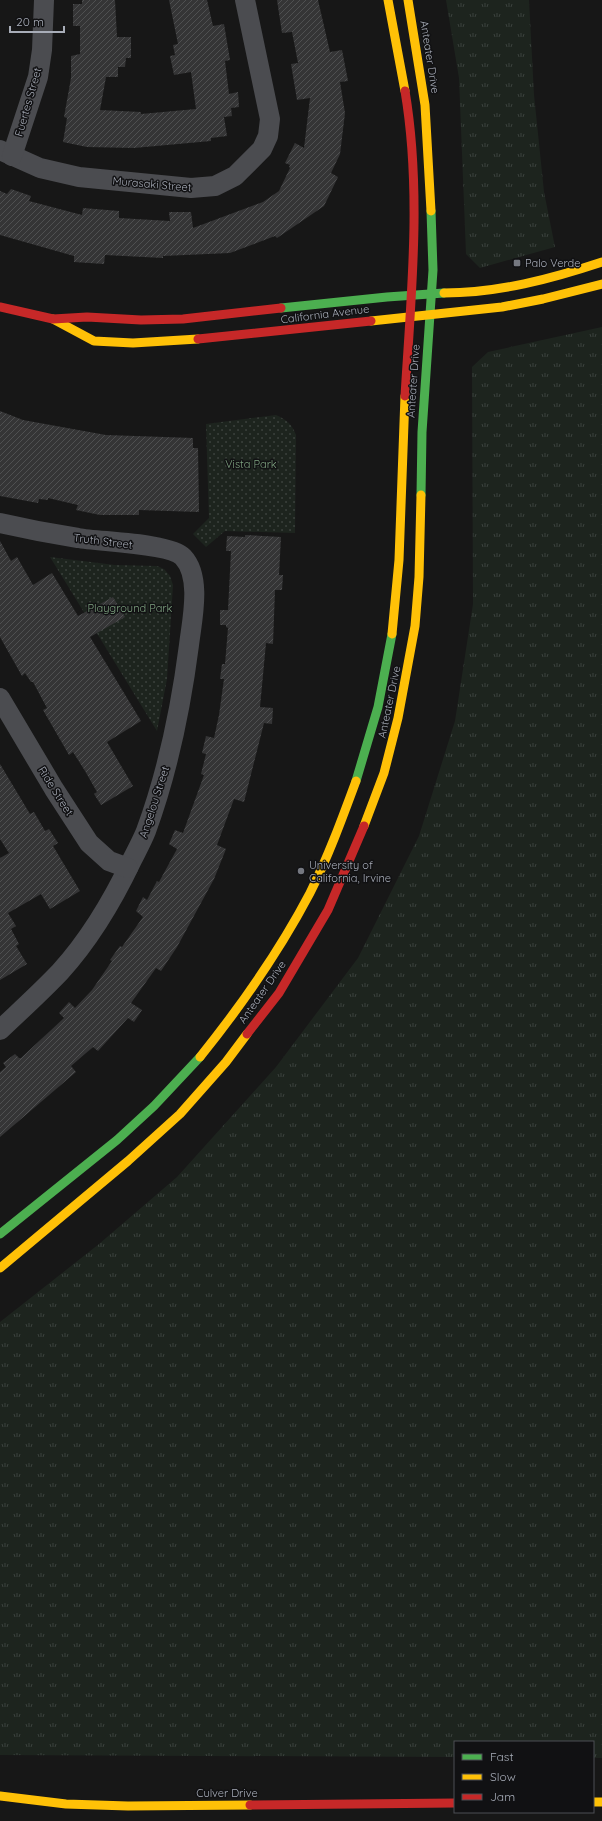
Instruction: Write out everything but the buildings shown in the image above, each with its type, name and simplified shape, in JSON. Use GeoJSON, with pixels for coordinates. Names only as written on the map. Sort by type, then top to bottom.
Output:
{"type":"FeatureCollection","features":[{"type":"Feature","properties":{"kind":"main road","name":"Anteater Drive"},"geometry":{"type":"LineString","coordinates":[[0,1234],[128,1131],[154,1107],[202,1056],[262,977],[295,923],[319,876],[357,783],[380,696],[391,639],[396,595],[399,551],[401,458],[411,294],[413,203],[408,109],[388,0]]}},
{"type":"Feature","properties":{"kind":"main road","name":"Anteater Drive"},"geometry":{"type":"LineString","coordinates":[[0,1268],[128,1162],[180,1114],[226,1062],[279,993],[328,910],[347,868],[384,773],[398,718],[415,626],[419,577],[422,432],[433,270],[430,173],[425,105],[408,0]]}},
{"type":"Feature","properties":{"kind":"main road","name":"California Avenue"},"geometry":{"type":"LineString","coordinates":[[0,307],[29,315],[53,319],[87,316],[141,320],[184,319],[411,294],[462,292],[521,284],[557,277],[602,262]]}},
{"type":"Feature","properties":{"kind":"main road","name":"California Avenue"},"geometry":{"type":"LineString","coordinates":[[53,319],[94,341],[133,343],[219,338],[502,306],[543,299],[602,284]]}},
{"type":"Feature","properties":{"kind":"main road","name":"Culver Drive"},"geometry":{"type":"LineString","coordinates":[[0,1796],[66,1804],[128,1806],[454,1803]]}},
{"type":"Feature","properties":{"kind":"street","name":"Fuertes Street"},"geometry":{"type":"LineString","coordinates":[[6,153],[38,77],[42,50],[44,0]]}},
{"type":"Feature","properties":{"kind":"street","name":"Murasaki Street"},"geometry":{"type":"LineString","coordinates":[[6,153],[40,168],[79,177],[142,184],[191,188],[215,186],[235,176],[262,149],[268,136],[270,119],[245,0]]}},
{"type":"Feature","properties":{"kind":"street","name":"Truth Street"},"geometry":{"type":"LineString","coordinates":[[0,523],[78,538],[156,547],[175,551],[183,556],[188,564],[192,576]]}},
{"type":"Feature","properties":{"kind":"street","name":"Angelou Street"},"geometry":{"type":"LineString","coordinates":[[0,1030],[60,972],[106,910],[146,832],[167,762],[185,681],[194,588],[192,576]]}},
{"type":"Feature","properties":{"kind":"street","name":"Ride Street"},"geometry":{"type":"LineString","coordinates":[[0,698],[54,789],[89,843],[109,861],[128,868]]}},
{"type":"Feature","properties":{"kind":"green space"},"geometry":{"type":"Polygon","coordinates":[[[446,0],[529,0],[534,95],[544,192],[555,247],[480,268],[466,254],[459,78],[446,0]]]}},
{"type":"Feature","properties":{"kind":"green space"},"geometry":{"type":"Polygon","coordinates":[[[602,327],[602,1758],[594,1758],[594,1741],[454,1741],[454,1757],[0,1755],[0,1322],[99,1244],[177,1177],[276,1067],[358,958],[419,836],[455,721],[473,604],[472,367],[488,352],[602,327]]]}},
{"type":"Feature","properties":{"kind":"green space","name":"Vista Park"},"geometry":{"type":"Polygon","coordinates":[[[276,415],[289,423],[296,435],[295,533],[225,531],[206,547],[193,534],[209,518],[206,424],[276,415]]]}},
{"type":"Feature","properties":{"kind":"green space","name":"Playground Park"},"geometry":{"type":"Polygon","coordinates":[[[50,557],[115,565],[157,566],[164,569],[170,576],[173,585],[167,679],[157,731],[50,557]]]}},
{"type":"Feature","properties":{"kind":"traffic: fast"},"geometry":{"type":"LineString","coordinates":[[421,495],[422,432],[433,270],[431,211]]}},
{"type":"Feature","properties":{"kind":"traffic: fast"},"geometry":{"type":"LineString","coordinates":[[281,308],[387,297],[444,293]]}},
{"type":"Feature","properties":{"kind":"traffic: fast"},"geometry":{"type":"LineString","coordinates":[[356,781],[378,707],[392,634]]}},
{"type":"Feature","properties":{"kind":"traffic: fast"},"geometry":{"type":"LineString","coordinates":[[0,1234],[117,1140],[154,1106],[200,1057]]}},
{"type":"Feature","properties":{"kind":"traffic: slow"},"geometry":{"type":"LineString","coordinates":[[388,0],[405,91]]}},
{"type":"Feature","properties":{"kind":"traffic: slow"},"geometry":{"type":"LineString","coordinates":[[408,0],[425,105],[431,211]]}},
{"type":"Feature","properties":{"kind":"traffic: slow"},"geometry":{"type":"LineString","coordinates":[[444,293],[484,291],[504,288],[563,274],[602,262]]}},
{"type":"Feature","properties":{"kind":"traffic: slow"},"geometry":{"type":"LineString","coordinates":[[371,321],[502,307],[543,299],[602,284]]}},
{"type":"Feature","properties":{"kind":"traffic: slow"},"geometry":{"type":"LineString","coordinates":[[53,319],[94,341],[133,343],[198,339]]}},
{"type":"Feature","properties":{"kind":"traffic: slow"},"geometry":{"type":"LineString","coordinates":[[392,634],[399,560],[405,396]]}},
{"type":"Feature","properties":{"kind":"traffic: slow"},"geometry":{"type":"LineString","coordinates":[[364,826],[384,773],[398,718],[415,626],[419,577],[421,495]]}},
{"type":"Feature","properties":{"kind":"traffic: slow"},"geometry":{"type":"LineString","coordinates":[[200,1057],[259,978],[298,915],[323,866],[356,781]]}},
{"type":"Feature","properties":{"kind":"traffic: slow"},"geometry":{"type":"LineString","coordinates":[[0,1268],[128,1161],[180,1114],[226,1062],[247,1034]]}},
{"type":"Feature","properties":{"kind":"traffic: slow"},"geometry":{"type":"LineString","coordinates":[[0,1796],[66,1804],[128,1806],[250,1805]]}},
{"type":"Feature","properties":{"kind":"traffic: slow"},"geometry":{"type":"LineString","coordinates":[[594,1802],[602,1802]]}},
{"type":"Feature","properties":{"kind":"traffic: jam"},"geometry":{"type":"LineString","coordinates":[[405,91],[413,167],[414,244],[405,396]]}},
{"type":"Feature","properties":{"kind":"traffic: jam"},"geometry":{"type":"LineString","coordinates":[[0,307],[53,319],[87,317],[141,320],[183,319],[281,308]]}},
{"type":"Feature","properties":{"kind":"traffic: jam"},"geometry":{"type":"LineString","coordinates":[[198,339],[371,321]]}},
{"type":"Feature","properties":{"kind":"traffic: jam"},"geometry":{"type":"LineString","coordinates":[[247,1034],[279,993],[328,910],[364,826]]}},
{"type":"Feature","properties":{"kind":"traffic: jam"},"geometry":{"type":"LineString","coordinates":[[250,1805],[454,1803]]}},
{"type":"Feature","properties":{"kind":"place","name":"Palo Verde"},"geometry":{"type":"Point","coordinates":[517,263]}},
{"type":"Feature","properties":{"kind":"place","name":"University of California, Irvine"},"geometry":{"type":"Point","coordinates":[301,871]}}]}
